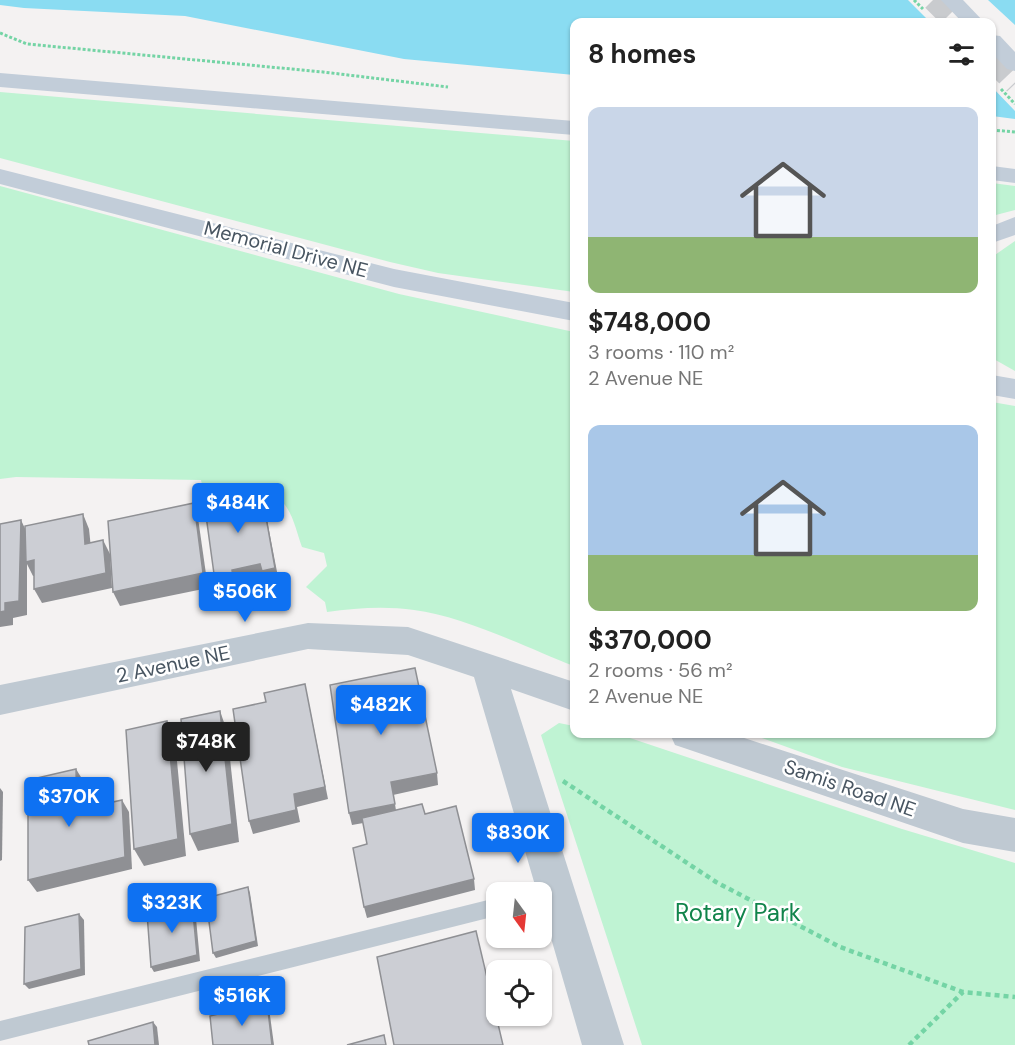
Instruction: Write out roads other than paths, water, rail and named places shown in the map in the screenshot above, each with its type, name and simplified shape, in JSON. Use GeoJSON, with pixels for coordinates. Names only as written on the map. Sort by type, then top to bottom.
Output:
{"type":"FeatureCollection","features":[{"type":"Feature","properties":{"kind":"main road"},"geometry":{"type":"LineString","coordinates":[[951,0],[969,18]]}},
{"type":"Feature","properties":{"kind":"main road"},"geometry":{"type":"LineString","coordinates":[[996,45],[1015,64]]}},
{"type":"Feature","properties":{"kind":"main road"},"geometry":{"type":"LineString","coordinates":[[0,80],[570,128]]}},
{"type":"Feature","properties":{"kind":"main road"},"geometry":{"type":"LineString","coordinates":[[996,174],[1015,176]]}},
{"type":"Feature","properties":{"kind":"main road","name":"Memorial Drive NE"},"geometry":{"type":"LineString","coordinates":[[0,176],[394,278],[570,311]]}},
{"type":"Feature","properties":{"kind":"main road"},"geometry":{"type":"LineString","coordinates":[[996,233],[1015,225]]}},
{"type":"Feature","properties":{"kind":"main road"},"geometry":{"type":"LineString","coordinates":[[996,386],[1015,389]]}},
{"type":"Feature","properties":{"kind":"street","name":"2 Avenue NE"},"geometry":{"type":"LineString","coordinates":[[0,700],[308,636],[408,641],[487,666]]}},
{"type":"Feature","properties":{"kind":"street"},"geometry":{"type":"LineString","coordinates":[[487,666],[570,695]]}},
{"type":"Feature","properties":{"kind":"street"},"geometry":{"type":"LineString","coordinates":[[487,666],[523,784],[546,882]]}},
{"type":"Feature","properties":{"kind":"street","name":"Samis Road NE"},"geometry":{"type":"LineString","coordinates":[[699,738],[963,826],[1015,835]]}},
{"type":"Feature","properties":{"kind":"street"},"geometry":{"type":"LineString","coordinates":[[552,902],[603,1045]]}},
{"type":"Feature","properties":{"kind":"lane"},"geometry":{"type":"LineString","coordinates":[[0,1031],[486,910]]}},
{"type":"Feature","properties":{"kind":"water"},"geometry":{"type":"Polygon","coordinates":[[[0,0],[1015,0],[1015,119],[996,117],[996,18],[570,18],[570,75],[404,59],[185,16],[0,5],[0,0]]]}},
{"type":"Feature","properties":{"kind":"tunnel"},"geometry":{"type":"LineString","coordinates":[[933,0],[951,18]]}},
{"type":"Feature","properties":{"kind":"tunnel"},"geometry":{"type":"LineString","coordinates":[[996,64],[1015,84]]}},
{"type":"Feature","properties":{"kind":"park label","name":"Rotary Park"},"geometry":{"type":"Point","coordinates":[738,913]}}]}
